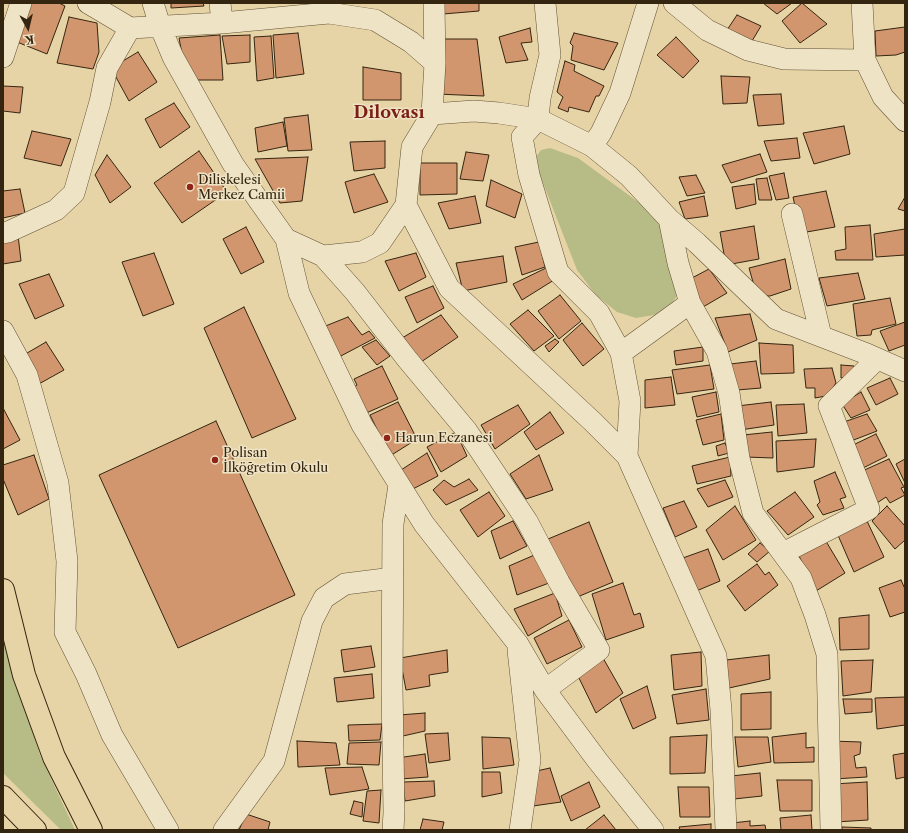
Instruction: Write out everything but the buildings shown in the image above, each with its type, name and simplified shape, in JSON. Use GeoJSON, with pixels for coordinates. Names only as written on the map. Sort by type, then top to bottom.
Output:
{"type":"FeatureCollection","features":[{"type":"Feature","properties":{"kind":"highway"},"geometry":{"type":"LineString","coordinates":[[3,590],[24,675],[54,757],[91,830]]}},
{"type":"Feature","properties":{"kind":"highway"},"geometry":{"type":"LineString","coordinates":[[3,797],[35,830]]}},
{"type":"Feature","properties":{"kind":"street"},"geometry":{"type":"LineString","coordinates":[[3,57],[22,3]]}},
{"type":"Feature","properties":{"kind":"street"},"geometry":{"type":"LineString","coordinates":[[88,3],[130,28],[160,26],[221,13],[300,10],[375,20],[411,42],[435,63]]}},
{"type":"Feature","properties":{"kind":"street"},"geometry":{"type":"LineString","coordinates":[[153,3],[160,26],[173,57],[233,164],[286,239],[300,293],[362,425],[424,524],[518,644],[545,690],[652,830]]}},
{"type":"Feature","properties":{"kind":"street"},"geometry":{"type":"LineString","coordinates":[[323,256],[362,252],[380,243],[406,205],[412,147],[432,114],[435,63],[434,3]]}},
{"type":"Feature","properties":{"kind":"street"},"geometry":{"type":"LineString","coordinates":[[545,3],[550,55],[540,98],[538,118],[522,137],[529,175],[558,272],[599,313],[621,353],[630,401],[627,456]]}},
{"type":"Feature","properties":{"kind":"street"},"geometry":{"type":"LineString","coordinates":[[592,146],[601,133],[620,93],[648,3]]}},
{"type":"Feature","properties":{"kind":"street"},"geometry":{"type":"LineString","coordinates":[[674,3],[707,30],[748,50],[784,59],[865,60]]}},
{"type":"Feature","properties":{"kind":"street"},"geometry":{"type":"LineString","coordinates":[[862,3],[865,60],[883,96],[905,121]]}},
{"type":"Feature","properties":{"kind":"street"},"geometry":{"type":"LineString","coordinates":[[3,233],[56,210],[74,192],[100,102],[107,68],[130,28]]}},
{"type":"Feature","properties":{"kind":"street"},"geometry":{"type":"LineString","coordinates":[[432,114],[474,111],[538,118],[592,146],[629,176],[669,219],[697,243],[776,318],[877,358],[905,371]]}},
{"type":"Feature","properties":{"kind":"street"},"geometry":{"type":"LineString","coordinates":[[406,205],[449,288],[593,422],[627,456],[716,656],[721,710],[726,830]]}},
{"type":"Feature","properties":{"kind":"street"},"geometry":{"type":"LineString","coordinates":[[792,214],[821,336]]}},
{"type":"Feature","properties":{"kind":"street"},"geometry":{"type":"LineString","coordinates":[[669,219],[678,263],[690,303],[717,351],[729,393],[739,458],[754,513],[801,578],[815,615],[827,654],[831,830]]}},
{"type":"Feature","properties":{"kind":"street"},"geometry":{"type":"LineString","coordinates":[[286,239],[323,256],[355,292],[407,359],[467,431],[527,521],[559,582],[600,650],[545,690]]}},
{"type":"Feature","properties":{"kind":"street"},"geometry":{"type":"LineString","coordinates":[[621,353],[690,303]]}},
{"type":"Feature","properties":{"kind":"street"},"geometry":{"type":"LineString","coordinates":[[3,331],[27,375],[58,483],[66,561],[65,632],[86,674],[112,735],[168,830]]}},
{"type":"Feature","properties":{"kind":"street"},"geometry":{"type":"LineString","coordinates":[[783,553],[869,509],[829,406],[877,358]]}},
{"type":"Feature","properties":{"kind":"street"},"geometry":{"type":"LineString","coordinates":[[393,830],[393,524],[399,485]]}},
{"type":"Feature","properties":{"kind":"street"},"geometry":{"type":"LineString","coordinates":[[224,830],[274,761],[312,621],[324,598],[345,584],[393,578]]}},
{"type":"Feature","properties":{"kind":"street"},"geometry":{"type":"LineString","coordinates":[[518,644],[530,760],[520,830]]}},
{"type":"Feature","properties":{"kind":"green space"},"geometry":{"type":"Polygon","coordinates":[[[550,148],[578,158],[645,207],[664,229],[675,274],[676,297],[666,313],[636,318],[617,312],[596,295],[577,270],[534,160],[541,150],[550,148]]]}},
{"type":"Feature","properties":{"kind":"green space"},"geometry":{"type":"Polygon","coordinates":[[[3,631],[19,690],[40,755],[75,830],[61,830],[3,773],[3,631]]]}},
{"type":"Feature","properties":{"kind":"place","name":"Diliskelesi Merkez Camii"},"geometry":{"type":"Point","coordinates":[190,187]}},
{"type":"Feature","properties":{"kind":"place","name":"Harun Eczanesi"},"geometry":{"type":"Point","coordinates":[387,438]}},
{"type":"Feature","properties":{"kind":"place","name":"Polisan İlköğretim Okulu"},"geometry":{"type":"Point","coordinates":[215,460]}},
{"type":"Feature","properties":{"kind":"district","name":"Dilovası"},"geometry":{"type":"Point","coordinates":[389,113]}}]}
